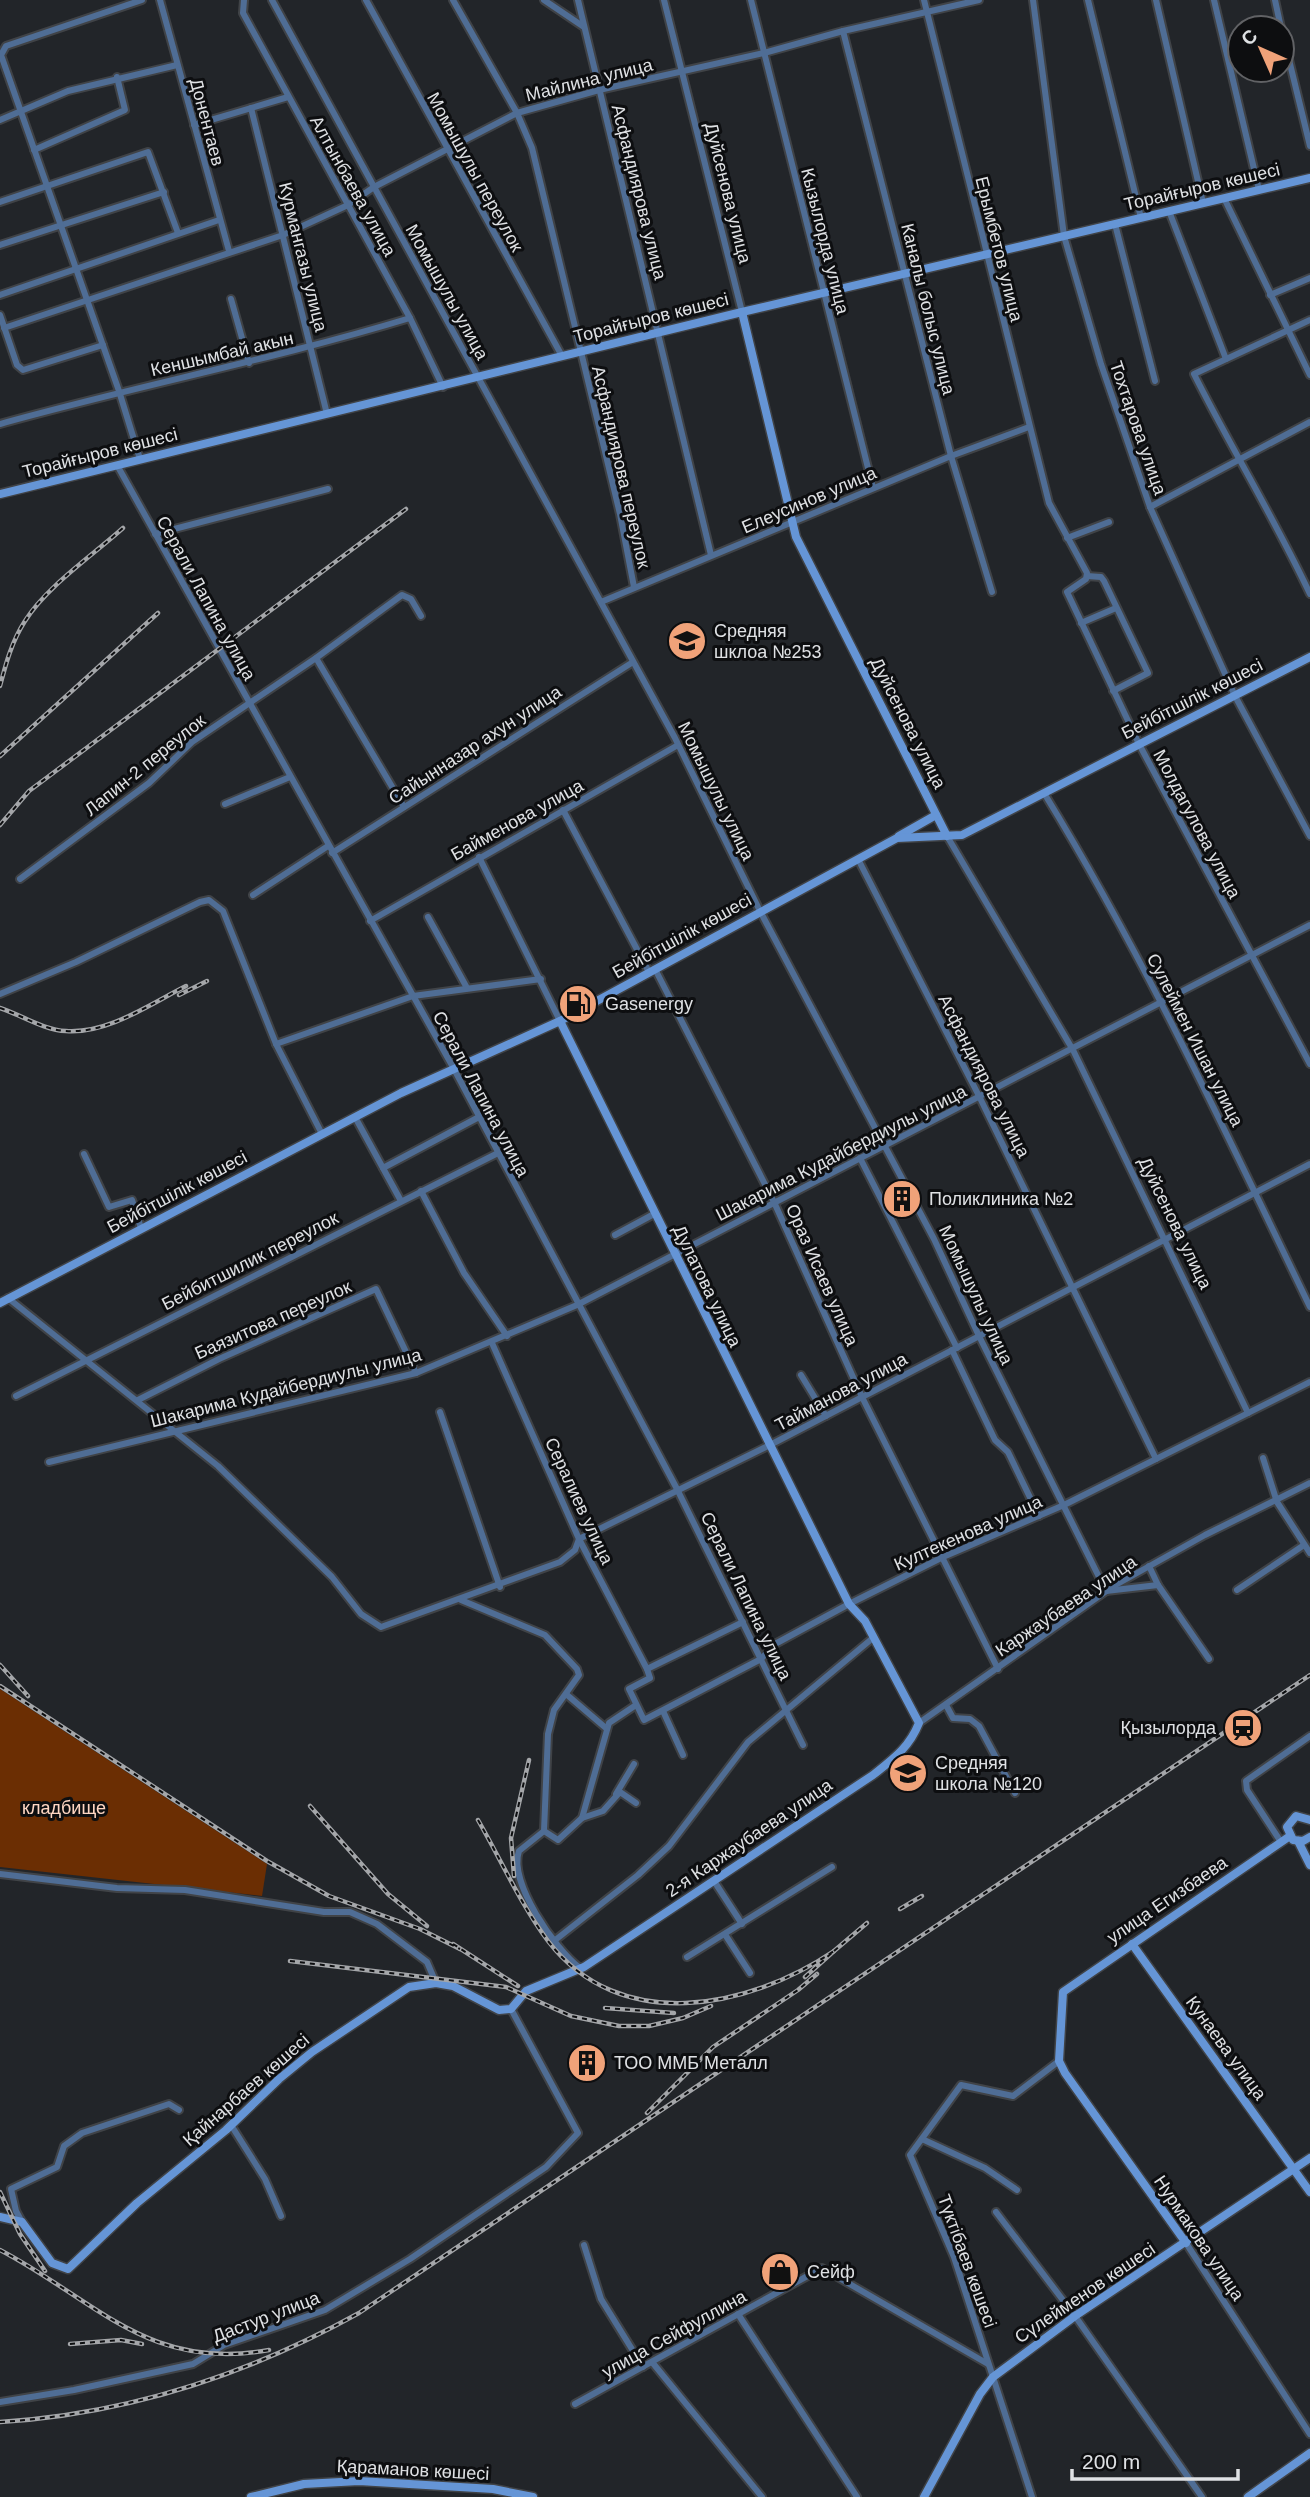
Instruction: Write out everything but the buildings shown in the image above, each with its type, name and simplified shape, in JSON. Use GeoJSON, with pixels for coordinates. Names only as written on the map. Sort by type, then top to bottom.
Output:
{"type":"FeatureCollection","features":[{"type":"Feature","properties":{"kind":"street"},"geometry":{"type":"LineString","coordinates":[[140,459],[119,391],[1,55],[2,50],[142,0]]}},
{"type":"Feature","properties":{"kind":"street","name":"Донентаев"},"geometry":{"type":"LineString","coordinates":[[160,0],[229,251]]}},
{"type":"Feature","properties":{"kind":"street","name":"Алтынбаева улица"},"geometry":{"type":"LineString","coordinates":[[244,0],[243,13],[410,318],[443,387]]}},
{"type":"Feature","properties":{"kind":"street","name":"Момышулы улица"},"geometry":{"type":"LineString","coordinates":[[272,0],[678,745],[760,911],[886,1144],[1106,1591]]}},
{"type":"Feature","properties":{"kind":"street","name":"Момышулы переулок"},"geometry":{"type":"LineString","coordinates":[[366,0],[446,150],[562,356]]}},
{"type":"Feature","properties":{"kind":"street","name":"Асфандиярова переулок"},"geometry":{"type":"LineString","coordinates":[[453,0],[517,113],[532,148],[620,514],[634,587]]}},
{"type":"Feature","properties":{"kind":"street"},"geometry":{"type":"LineString","coordinates":[[544,0],[584,27]]}},
{"type":"Feature","properties":{"kind":"street","name":"Асфандиярова улица"},"geometry":{"type":"LineString","coordinates":[[578,0],[711,555]]}},
{"type":"Feature","properties":{"kind":"street","name":"Дуйсенова улица"},"geometry":{"type":"LineString","coordinates":[[664,0],[792,524],[936,816],[1073,1049],[1248,1413]]}},
{"type":"Feature","properties":{"kind":"street","name":"Кызылорда улица"},"geometry":{"type":"LineString","coordinates":[[752,0],[873,488]]}},
{"type":"Feature","properties":{"kind":"street","name":"Ерымбетов улица"},"geometry":{"type":"LineString","coordinates":[[924,0],[1049,503],[1087,576]]}},
{"type":"Feature","properties":{"kind":"street","name":"Майлина улица"},"geometry":{"type":"LineString","coordinates":[[4,328],[283,235],[348,205],[374,187],[517,113],[599,90],[764,54],[843,31],[979,0]]}},
{"type":"Feature","properties":{"kind":"street","name":"Тохтарова улица"},"geometry":{"type":"LineString","coordinates":[[1033,0],[1064,236],[1101,364],[1150,507],[1236,696],[1310,836]]}},
{"type":"Feature","properties":{"kind":"street"},"geometry":{"type":"LineString","coordinates":[[1088,0],[1141,218]]}},
{"type":"Feature","properties":{"kind":"street"},"geometry":{"type":"LineString","coordinates":[[1156,0],[1203,203]]}},
{"type":"Feature","properties":{"kind":"street"},"geometry":{"type":"LineString","coordinates":[[1214,0],[1259,190]]}},
{"type":"Feature","properties":{"kind":"street","name":"Каналы болыс улица"},"geometry":{"type":"LineString","coordinates":[[843,31],[951,456],[992,592]]}},
{"type":"Feature","properties":{"kind":"street"},"geometry":{"type":"LineString","coordinates":[[0,120],[68,91],[117,77],[177,65]]}},
{"type":"Feature","properties":{"kind":"street"},"geometry":{"type":"LineString","coordinates":[[34,150],[125,110],[117,77]]}},
{"type":"Feature","properties":{"kind":"street"},"geometry":{"type":"LineString","coordinates":[[1295,84],[1310,146]]}},
{"type":"Feature","properties":{"kind":"street"},"geometry":{"type":"LineString","coordinates":[[194,125],[288,97]]}},
{"type":"Feature","properties":{"kind":"street","name":"Курмангазы улица"},"geometry":{"type":"LineString","coordinates":[[251,108],[327,414]]}},
{"type":"Feature","properties":{"kind":"street"},"geometry":{"type":"LineString","coordinates":[[0,202],[143,151],[152,156],[178,233]]}},
{"type":"Feature","properties":{"kind":"street","name":"Торайғыров көшесі"},"geometry":{"type":"LineString","coordinates":[[0,494],[659,332],[1310,178]]}},
{"type":"Feature","properties":{"kind":"street"},"geometry":{"type":"LineString","coordinates":[[0,245],[164,192]]}},
{"type":"Feature","properties":{"kind":"street"},"geometry":{"type":"LineString","coordinates":[[1224,198],[1310,375]]}},
{"type":"Feature","properties":{"kind":"street"},"geometry":{"type":"LineString","coordinates":[[1169,211],[1226,359]]}},
{"type":"Feature","properties":{"kind":"street"},"geometry":{"type":"LineString","coordinates":[[0,295],[219,220]]}},
{"type":"Feature","properties":{"kind":"street"},"geometry":{"type":"LineString","coordinates":[[1115,224],[1156,381]]}},
{"type":"Feature","properties":{"kind":"street"},"geometry":{"type":"LineString","coordinates":[[1270,295],[1310,278]]}},
{"type":"Feature","properties":{"kind":"street"},"geometry":{"type":"LineString","coordinates":[[231,299],[249,363]]}},
{"type":"Feature","properties":{"kind":"street"},"geometry":{"type":"LineString","coordinates":[[0,315],[19,368],[23,370],[103,345]]}},
{"type":"Feature","properties":{"kind":"street","name":"Кеншымбай акын"},"geometry":{"type":"LineString","coordinates":[[0,424],[119,391],[312,348],[410,318]]}},
{"type":"Feature","properties":{"kind":"street"},"geometry":{"type":"LineString","coordinates":[[1310,320],[1194,374],[1237,460],[1283,537],[1310,594]]}},
{"type":"Feature","properties":{"kind":"street"},"geometry":{"type":"LineString","coordinates":[[1150,507],[1310,422]]}},
{"type":"Feature","properties":{"kind":"street","name":"Елеусинов улица"},"geometry":{"type":"LineString","coordinates":[[601,602],[951,456],[1029,427]]}},
{"type":"Feature","properties":{"kind":"street","name":"Серали Лапина улица"},"geometry":{"type":"LineString","coordinates":[[117,466],[454,1069],[677,1489],[803,1745]]}},
{"type":"Feature","properties":{"kind":"street"},"geometry":{"type":"LineString","coordinates":[[155,534],[328,489]]}},
{"type":"Feature","properties":{"kind":"street"},"geometry":{"type":"LineString","coordinates":[[1067,538],[1109,522]]}},
{"type":"Feature","properties":{"kind":"street"},"geometry":{"type":"LineString","coordinates":[[1087,576],[1101,577],[1148,673],[1113,691]]}},
{"type":"Feature","properties":{"kind":"street","name":"Молдагулова улица"},"geometry":{"type":"LineString","coordinates":[[1087,576],[1067,592],[1081,623],[1139,744],[1310,1064]]}},
{"type":"Feature","properties":{"kind":"street","name":"Лапин-2 переулок"},"geometry":{"type":"LineString","coordinates":[[20,879],[149,783],[192,742],[316,658],[402,595],[411,599],[421,616]]}},
{"type":"Feature","properties":{"kind":"street"},"geometry":{"type":"LineString","coordinates":[[1081,623],[1116,608]]}},
{"type":"Feature","properties":{"kind":"street","name":"Бейбітшілік көшесі"},"geometry":{"type":"LineString","coordinates":[[4,1300],[355,1117],[560,1021],[897,838],[962,835],[1310,657]]}},
{"type":"Feature","properties":{"kind":"street"},"geometry":{"type":"LineString","coordinates":[[316,658],[404,807]]}},
{"type":"Feature","properties":{"kind":"street","name":"Сайынназар ахун улица"},"geometry":{"type":"LineString","coordinates":[[332,853],[633,662]]}},
{"type":"Feature","properties":{"kind":"street","name":"Байменова улица"},"geometry":{"type":"LineString","coordinates":[[370,921],[678,745]]}},
{"type":"Feature","properties":{"kind":"street"},"geometry":{"type":"LineString","coordinates":[[225,804],[289,777]]}},
{"type":"Feature","properties":{"kind":"street","name":"Сулеймен Ишан улица"},"geometry":{"type":"LineString","coordinates":[[1044,793],[1091,869],[1162,1003],[1310,1307]]}},
{"type":"Feature","properties":{"kind":"street","name":"Ораз Исаев улица"},"geometry":{"type":"LineString","coordinates":[[563,810],[774,1202],[862,1397],[998,1669]]}},
{"type":"Feature","properties":{"kind":"street"},"geometry":{"type":"LineString","coordinates":[[897,838],[936,816]]}},
{"type":"Feature","properties":{"kind":"street"},"geometry":{"type":"LineString","coordinates":[[253,895],[328,846]]}},
{"type":"Feature","properties":{"kind":"street","name":"Дулатова улица"},"geometry":{"type":"LineString","coordinates":[[479,857],[768,1446],[849,1604],[865,1621],[919,1723]]}},
{"type":"Feature","properties":{"kind":"street","name":"Асфандиярова улица"},"geometry":{"type":"LineString","coordinates":[[858,859],[1074,1287],[1156,1459]]}},
{"type":"Feature","properties":{"kind":"street"},"geometry":{"type":"LineString","coordinates":[[0,994],[209,900],[223,911],[276,1044],[323,1134]]}},
{"type":"Feature","properties":{"kind":"street"},"geometry":{"type":"LineString","coordinates":[[428,917],[467,988]]}},
{"type":"Feature","properties":{"kind":"street","name":"Шакарима Кудайбердиулы улица"},"geometry":{"type":"LineString","coordinates":[[49,1462],[174,1429],[416,1373],[492,1343],[577,1305],[1310,925]]}},
{"type":"Feature","properties":{"kind":"street"},"geometry":{"type":"LineString","coordinates":[[276,1044],[413,996],[541,979]]}},
{"type":"Feature","properties":{"kind":"street"},"geometry":{"type":"LineString","coordinates":[[355,1117],[401,1201]]}},
{"type":"Feature","properties":{"kind":"street"},"geometry":{"type":"LineString","coordinates":[[383,1168],[479,1117]]}},
{"type":"Feature","properties":{"kind":"street","name":"Бейбитшилик переулок"},"geometry":{"type":"LineString","coordinates":[[16,1396],[498,1153]]}},
{"type":"Feature","properties":{"kind":"street"},"geometry":{"type":"LineString","coordinates":[[84,1154],[109,1207],[132,1200],[141,1228]]}},
{"type":"Feature","properties":{"kind":"street"},"geometry":{"type":"LineString","coordinates":[[860,1158],[954,1349],[995,1440],[1008,1452],[1040,1516]]}},
{"type":"Feature","properties":{"kind":"street","name":"Тайманова улица"},"geometry":{"type":"LineString","coordinates":[[174,1429],[257,1500],[342,1588],[361,1614],[381,1627],[500,1587],[560,1562],[575,1550],[579,1539],[768,1446],[1310,1164]]}},
{"type":"Feature","properties":{"kind":"street"},"geometry":{"type":"LineString","coordinates":[[421,1191],[464,1273],[507,1336]]}},
{"type":"Feature","properties":{"kind":"street"},"geometry":{"type":"LineString","coordinates":[[615,1235],[654,1214]]}},
{"type":"Feature","properties":{"kind":"street","name":"Баязитова переулок"},"geometry":{"type":"LineString","coordinates":[[138,1400],[219,1359],[376,1289],[416,1373]]}},
{"type":"Feature","properties":{"kind":"street"},"geometry":{"type":"LineString","coordinates":[[4,1300],[87,1360],[138,1400],[150,1414],[174,1429]]}},
{"type":"Feature","properties":{"kind":"street","name":"Сералиев улица"},"geometry":{"type":"LineString","coordinates":[[492,1343],[579,1539],[647,1669]]}},
{"type":"Feature","properties":{"kind":"street"},"geometry":{"type":"LineString","coordinates":[[801,1375],[826,1416]]}},
{"type":"Feature","properties":{"kind":"street","name":"Култекенова улица"},"geometry":{"type":"LineString","coordinates":[[636,1705],[644,1720],[663,1711],[761,1659],[775,1644],[849,1604],[943,1557],[1064,1505],[1310,1382]]}},
{"type":"Feature","properties":{"kind":"street"},"geometry":{"type":"LineString","coordinates":[[440,1412],[500,1587]]}},
{"type":"Feature","properties":{"kind":"street"},"geometry":{"type":"LineString","coordinates":[[1263,1458],[1277,1502],[1310,1553]]}},
{"type":"Feature","properties":{"kind":"street","name":"Каржаубаева улица"},"geometry":{"type":"LineString","coordinates":[[919,1723],[1106,1591],[1205,1535],[1277,1502],[1310,1483]]}},
{"type":"Feature","properties":{"kind":"street"},"geometry":{"type":"LineString","coordinates":[[1237,1590],[1304,1545]]}},
{"type":"Feature","properties":{"kind":"street"},"geometry":{"type":"LineString","coordinates":[[1149,1566],[1158,1585],[1209,1659]]}},
{"type":"Feature","properties":{"kind":"street"},"geometry":{"type":"LineString","coordinates":[[1106,1591],[1158,1585]]}},
{"type":"Feature","properties":{"kind":"street"},"geometry":{"type":"LineString","coordinates":[[461,1600],[545,1635],[577,1669],[579,1675],[554,1710],[548,1734],[544,1831],[553,1840],[558,1840],[582,1818],[603,1811],[634,1764]]}},
{"type":"Feature","properties":{"kind":"street"},"geometry":{"type":"LineString","coordinates":[[582,1818],[607,1729],[613,1719],[636,1705],[629,1689],[650,1678],[647,1669],[743,1622]]}},
{"type":"Feature","properties":{"kind":"street"},"geometry":{"type":"LineString","coordinates":[[554,1941],[610,1898],[669,1846],[748,1742],[874,1637]]}},
{"type":"Feature","properties":{"kind":"street"},"geometry":{"type":"LineString","coordinates":[[566,1694],[607,1729]]}},
{"type":"Feature","properties":{"kind":"street"},"geometry":{"type":"LineString","coordinates":[[946,1705],[953,1718],[970,1719],[979,1726],[1015,1793]]}},
{"type":"Feature","properties":{"kind":"street"},"geometry":{"type":"LineString","coordinates":[[663,1711],[684,1755]]}},
{"type":"Feature","properties":{"kind":"street","name":"2-я Каржаубаева улица"},"geometry":{"type":"LineString","coordinates":[[582,1968],[873,1775],[905,1749],[919,1723]]}},
{"type":"Feature","properties":{"kind":"street"},"geometry":{"type":"LineString","coordinates":[[1281,1842],[1247,1790],[1246,1781],[1310,1736]]}},
{"type":"Feature","properties":{"kind":"street"},"geometry":{"type":"LineString","coordinates":[[616,1794],[620,1792],[636,1803]]}},
{"type":"Feature","properties":{"kind":"street","name":"улица Егизбаева"},"geometry":{"type":"LineString","coordinates":[[1059,2061],[1063,1992],[1290,1836],[1287,1827],[1292,1818],[1301,1815],[1310,1820]]}},
{"type":"Feature","properties":{"kind":"street"},"geometry":{"type":"LineString","coordinates":[[0,1874],[117,1888],[185,1889],[298,1909],[350,1912],[377,1924],[428,1962],[436,1983],[453,1986],[499,2010],[511,2010],[526,1991],[582,1968],[554,1941],[526,1894],[517,1870],[519,1850],[544,1831]]}},
{"type":"Feature","properties":{"kind":"street"},"geometry":{"type":"LineString","coordinates":[[1290,1836],[1298,1841],[1310,1865]]}},
{"type":"Feature","properties":{"kind":"street"},"geometry":{"type":"LineString","coordinates":[[1298,1841],[1310,1837]]}},
{"type":"Feature","properties":{"kind":"street"},"geometry":{"type":"LineString","coordinates":[[687,1957],[726,1936],[832,1867]]}},
{"type":"Feature","properties":{"kind":"street"},"geometry":{"type":"LineString","coordinates":[[714,1881],[742,1924]]}},
{"type":"Feature","properties":{"kind":"street"},"geometry":{"type":"LineString","coordinates":[[726,1936],[750,1973]]}},
{"type":"Feature","properties":{"kind":"street","name":"Кунаева улица"},"geometry":{"type":"LineString","coordinates":[[1132,1944],[1310,2192]]}},
{"type":"Feature","properties":{"kind":"street","name":"Қайнарбаев көшесі"},"geometry":{"type":"LineString","coordinates":[[22,2222],[52,2263],[68,2269],[137,2203],[312,2052],[409,1987],[436,1983]]}},
{"type":"Feature","properties":{"kind":"street","name":"Дастур улица"},"geometry":{"type":"LineString","coordinates":[[0,2402],[74,2390],[193,2364],[224,2345],[325,2310],[410,2259],[546,2167],[578,2133],[511,2010]]}},
{"type":"Feature","properties":{"kind":"street"},"geometry":{"type":"LineString","coordinates":[[1017,2190],[985,2168],[922,2138],[961,2085],[1013,2096],[1059,2061]]}},
{"type":"Feature","properties":{"kind":"street","name":"Нурмакова улица"},"geometry":{"type":"LineString","coordinates":[[1059,2061],[1092,2113],[1186,2243],[1310,2434]]}},
{"type":"Feature","properties":{"kind":"street"},"geometry":{"type":"LineString","coordinates":[[22,2222],[11,2189],[57,2166],[64,2146],[82,2133],[169,2104],[179,2110]]}},
{"type":"Feature","properties":{"kind":"street"},"geometry":{"type":"LineString","coordinates":[[230,2125],[265,2179],[282,2216]]}},
{"type":"Feature","properties":{"kind":"street","name":"Түктібаев көшесі"},"geometry":{"type":"LineString","coordinates":[[922,2138],[910,2155],[954,2257],[1032,2497]]}},
{"type":"Feature","properties":{"kind":"street","name":"Сүлейменов көшесі"},"geometry":{"type":"LineString","coordinates":[[924,2497],[980,2394],[993,2377],[1075,2316],[1310,2158]]}},
{"type":"Feature","properties":{"kind":"street"},"geometry":{"type":"LineString","coordinates":[[996,2212],[1075,2316],[1202,2497]]}},
{"type":"Feature","properties":{"kind":"street"},"geometry":{"type":"LineString","coordinates":[[0,2217],[22,2222]]}},
{"type":"Feature","properties":{"kind":"street"},"geometry":{"type":"LineString","coordinates":[[584,2245],[601,2299],[643,2367]]}},
{"type":"Feature","properties":{"kind":"street","name":"улица Сейфуллина"},"geometry":{"type":"LineString","coordinates":[[575,2404],[822,2268],[989,2364]]}},
{"type":"Feature","properties":{"kind":"street"},"geometry":{"type":"LineString","coordinates":[[738,2314],[856,2497]]}},
{"type":"Feature","properties":{"kind":"street"},"geometry":{"type":"LineString","coordinates":[[652,2362],[762,2497]]}},
{"type":"Feature","properties":{"kind":"street"},"geometry":{"type":"LineString","coordinates":[[1248,2497],[1310,2453]]}},
{"type":"Feature","properties":{"kind":"street","name":"Қараманов көшесі"},"geometry":{"type":"LineString","coordinates":[[251,2497],[325,2481],[533,2497]]}},
{"type":"Feature","properties":{"kind":"green space","name":"кладбище"},"geometry":{"type":"Polygon","coordinates":[[[0,1689],[267,1864],[262,1896],[0,1867],[0,1689]]]}},
{"type":"Feature","properties":{"kind":"railway"},"geometry":{"type":"LineString","coordinates":[[0,825],[29,791],[406,509]]}},
{"type":"Feature","properties":{"kind":"railway"},"geometry":{"type":"LineString","coordinates":[[0,686],[13,644],[34,608],[57,584],[123,528]]}},
{"type":"Feature","properties":{"kind":"railway"},"geometry":{"type":"LineString","coordinates":[[0,756],[158,613]]}},
{"type":"Feature","properties":{"kind":"railway"},"geometry":{"type":"LineString","coordinates":[[179,995],[207,981]]}},
{"type":"Feature","properties":{"kind":"railway"},"geometry":{"type":"LineString","coordinates":[[0,1008],[49,1028],[82,1031],[113,1023],[186,986]]}},
{"type":"Feature","properties":{"kind":"railway"},"geometry":{"type":"LineString","coordinates":[[0,1665],[28,1696]]}},
{"type":"Feature","properties":{"kind":"railway"},"geometry":{"type":"LineString","coordinates":[[0,2422],[94,2410],[186,2387],[274,2355],[359,2313],[1310,1675]]}},
{"type":"Feature","properties":{"kind":"railway"},"geometry":{"type":"LineString","coordinates":[[0,1686],[267,1861],[329,1896],[420,1929],[460,1949]]}},
{"type":"Feature","properties":{"kind":"railway"},"geometry":{"type":"LineString","coordinates":[[514,1876],[511,1838],[529,1760]]}},
{"type":"Feature","properties":{"kind":"railway"},"geometry":{"type":"LineString","coordinates":[[310,1806],[388,1894],[427,1926]]}},
{"type":"Feature","properties":{"kind":"railway"},"geometry":{"type":"LineString","coordinates":[[478,1820],[520,1897],[548,1941],[577,1971],[611,1990],[647,2001],[686,2003],[725,1998],[763,1987],[800,1971],[834,1951],[805,1977]]}},
{"type":"Feature","properties":{"kind":"railway"},"geometry":{"type":"LineString","coordinates":[[900,1909],[922,1896]]}},
{"type":"Feature","properties":{"kind":"railway"},"geometry":{"type":"LineString","coordinates":[[834,1951],[867,1923]]}},
{"type":"Feature","properties":{"kind":"railway"},"geometry":{"type":"LineString","coordinates":[[453,1944],[518,1986]]}},
{"type":"Feature","properties":{"kind":"railway"},"geometry":{"type":"LineString","coordinates":[[290,1961],[506,1987],[571,2016],[619,2026],[649,2026],[683,2018],[711,2006]]}},
{"type":"Feature","properties":{"kind":"railway"},"geometry":{"type":"LineString","coordinates":[[647,2113],[713,2047],[798,1990],[817,1974]]}},
{"type":"Feature","properties":{"kind":"railway"},"geometry":{"type":"LineString","coordinates":[[605,2008],[674,2013]]}},
{"type":"Feature","properties":{"kind":"railway"},"geometry":{"type":"LineString","coordinates":[[0,2192],[20,2234],[45,2271]]}},
{"type":"Feature","properties":{"kind":"railway"},"geometry":{"type":"LineString","coordinates":[[0,2250],[96,2310],[157,2341],[190,2351],[227,2354],[269,2350]]}},
{"type":"Feature","properties":{"kind":"railway"},"geometry":{"type":"LineString","coordinates":[[70,2344],[121,2340],[142,2344]]}},
{"type":"Feature","properties":{"kind":"place","name":"Средняя шклоа №253"},"geometry":{"type":"Point","coordinates":[687,641]}},
{"type":"Feature","properties":{"kind":"place","name":"Gasenergy"},"geometry":{"type":"Point","coordinates":[578,1004]}},
{"type":"Feature","properties":{"kind":"place","name":"Поликлиника №2"},"geometry":{"type":"Point","coordinates":[902,1199]}},
{"type":"Feature","properties":{"kind":"place","name":"Қызылорда"},"geometry":{"type":"Point","coordinates":[1243,1728]}},
{"type":"Feature","properties":{"kind":"place","name":"Средняя школа №120"},"geometry":{"type":"Point","coordinates":[908,1773]}},
{"type":"Feature","properties":{"kind":"place","name":"ТОО ММБ Металл"},"geometry":{"type":"Point","coordinates":[587,2063]}},
{"type":"Feature","properties":{"kind":"place","name":"Сейф"},"geometry":{"type":"Point","coordinates":[780,2272]}}]}
